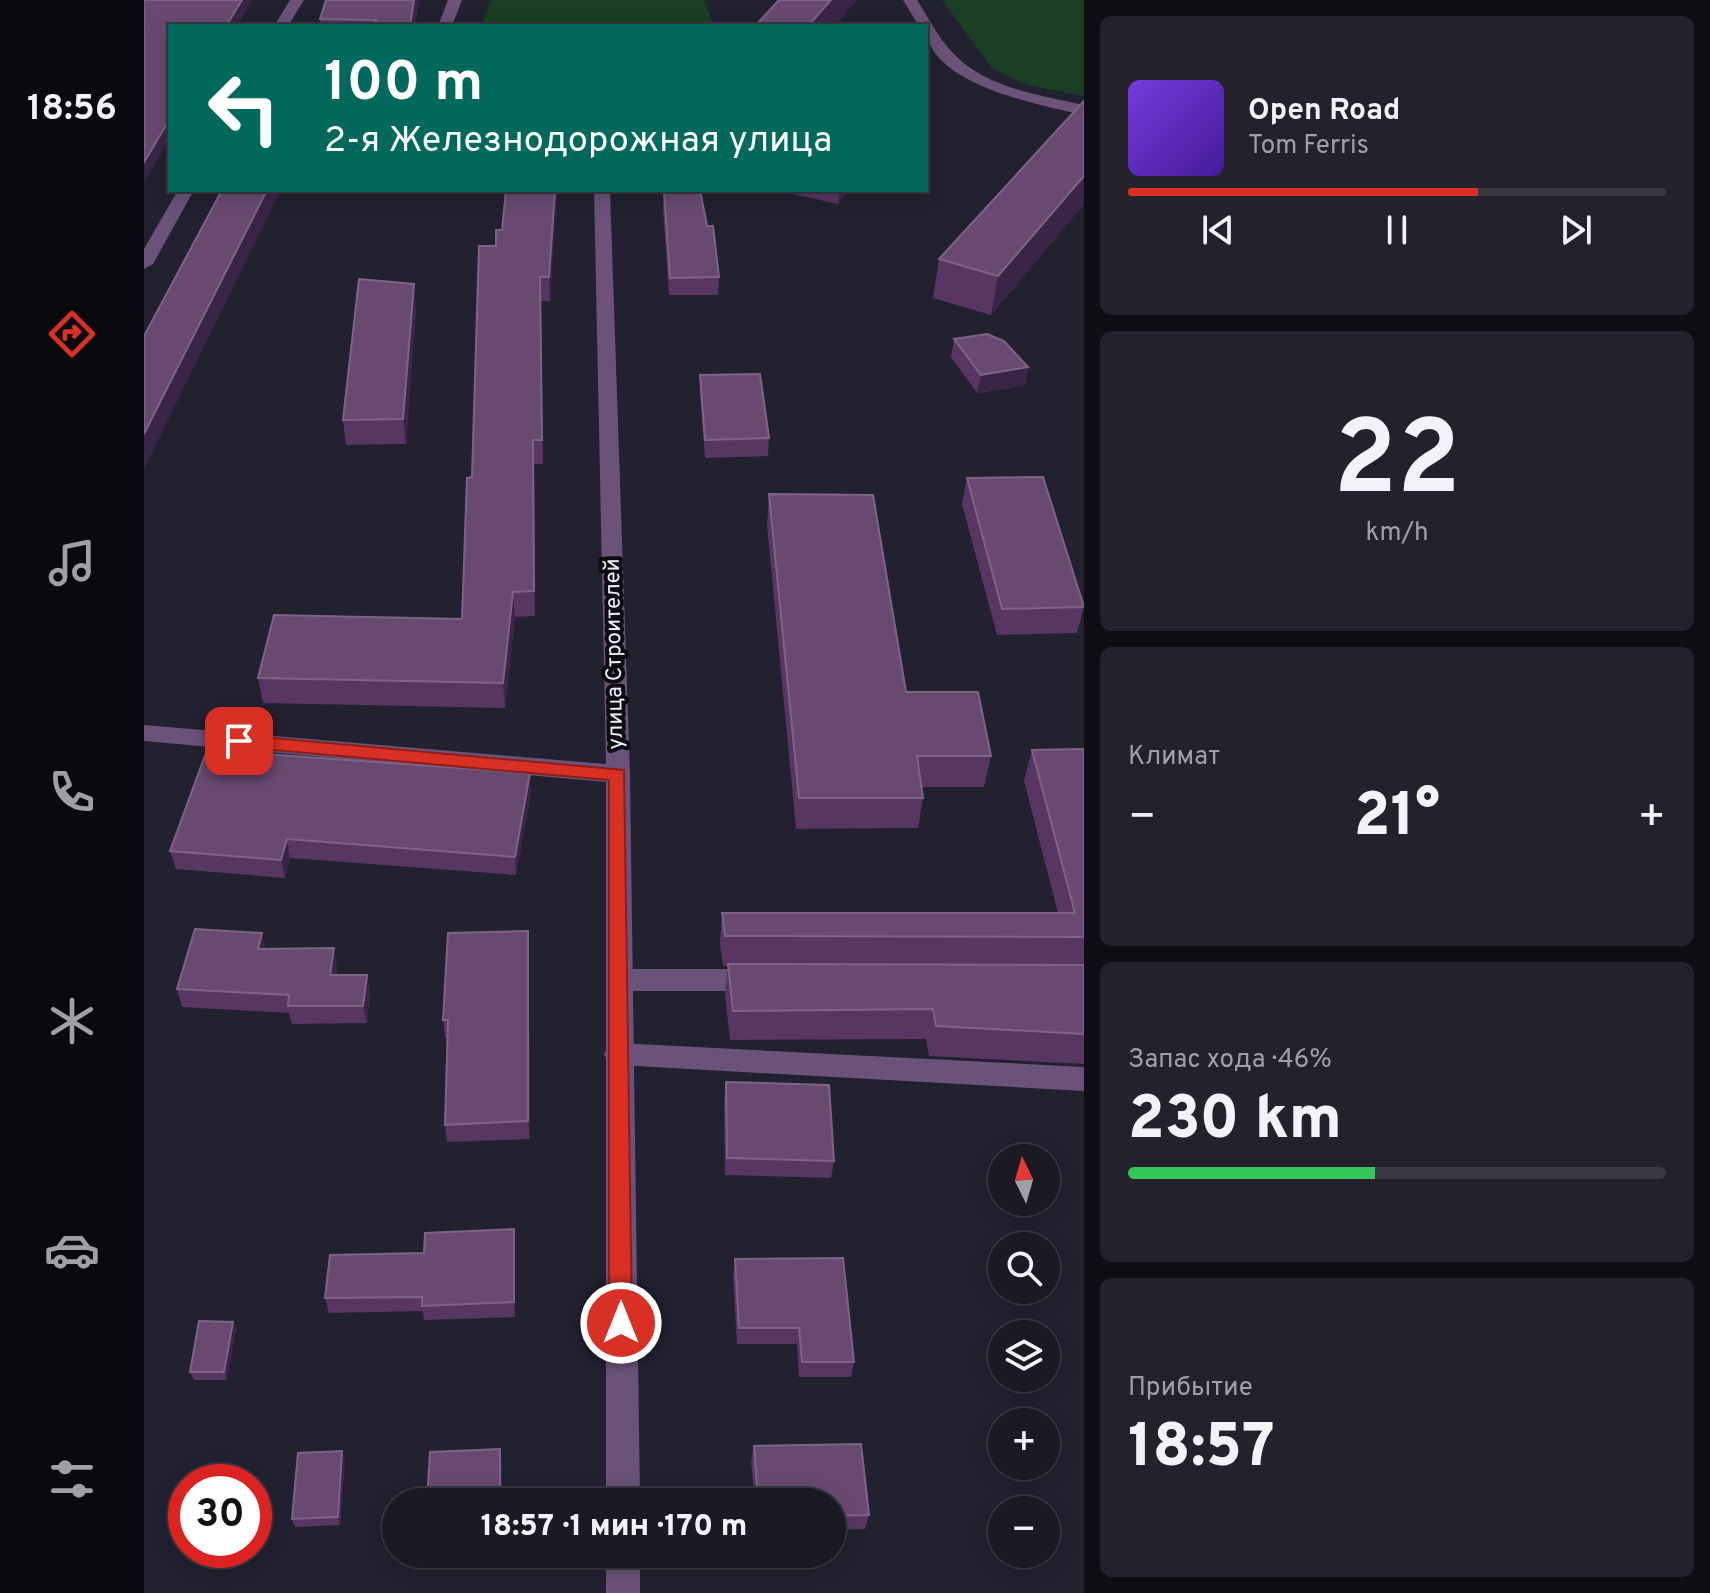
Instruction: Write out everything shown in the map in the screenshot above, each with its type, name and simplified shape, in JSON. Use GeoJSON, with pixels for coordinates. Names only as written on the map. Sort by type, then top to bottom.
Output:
{"type":"FeatureCollection","features":[{"type":"Feature","properties":{"kind":"street"},"geometry":{"type":"LineString","coordinates":[[282,24],[297,0]]}},
{"type":"Feature","properties":{"kind":"street"},"geometry":{"type":"LineString","coordinates":[[446,24],[455,0]]}},
{"type":"Feature","properties":{"kind":"street"},"geometry":{"type":"LineString","coordinates":[[910,0],[926,24]]}},
{"type":"Feature","properties":{"kind":"street"},"geometry":{"type":"LineString","coordinates":[[928,28],[955,63],[975,76],[1084,110]]}},
{"type":"Feature","properties":{"kind":"street"},"geometry":{"type":"LineString","coordinates":[[144,264],[185,192]]}},
{"type":"Feature","properties":{"kind":"street","name":"улица Строителей"},"geometry":{"type":"LineString","coordinates":[[602,192],[618,774],[623,1488]]}},
{"type":"Feature","properties":{"kind":"street"},"geometry":{"type":"LineString","coordinates":[[144,733],[618,774]]}},
{"type":"Feature","properties":{"kind":"street"},"geometry":{"type":"LineString","coordinates":[[619,980],[788,980]]}},
{"type":"Feature","properties":{"kind":"street"},"geometry":{"type":"LineString","coordinates":[[618,1054],[1084,1079]]}},
{"type":"Feature","properties":{"kind":"street"},"geometry":{"type":"LineString","coordinates":[[623,1568],[623,1593]]}},
{"type":"Feature","properties":{"kind":"green space"},"geometry":{"type":"Polygon","coordinates":[[[491,0],[704,0],[713,24],[482,24],[491,0]]]}},
{"type":"Feature","properties":{"kind":"green space"},"geometry":{"type":"Polygon","coordinates":[[[942,0],[1084,0],[1084,96],[1027,85],[993,69],[942,0]]]}},
{"type":"Feature","properties":{"kind":"building"},"geometry":{"type":"Polygon","coordinates":[[[144,0],[242,0],[227,24],[168,24],[168,122],[144,162],[144,0]]]}},
{"type":"Feature","properties":{"kind":"building"},"geometry":{"type":"Polygon","coordinates":[[[326,0],[414,0],[410,24],[320,19],[326,0]]]}},
{"type":"Feature","properties":{"kind":"building"},"geometry":{"type":"Polygon","coordinates":[[[779,0],[831,0],[810,24],[757,24],[779,0]]]}},
{"type":"Feature","properties":{"kind":"building"},"geometry":{"type":"Polygon","coordinates":[[[1084,101],[1084,176],[998,276],[939,259],[1084,101]]]}},
{"type":"Feature","properties":{"kind":"building"},"geometry":{"type":"Polygon","coordinates":[[[221,192],[266,192],[144,434],[144,336],[221,192]]]}},
{"type":"Feature","properties":{"kind":"building"},"geometry":{"type":"Polygon","coordinates":[[[506,192],[555,192],[549,277],[540,277],[542,440],[533,440],[534,591],[513,592],[503,683],[258,678],[274,615],[462,619],[467,478],[472,477],[479,246],[496,246],[496,230],[502,230],[506,192]]]}},
{"type":"Feature","properties":{"kind":"building"},"geometry":{"type":"Polygon","coordinates":[[[664,192],[700,192],[707,226],[713,226],[719,277],[670,278],[664,192]]]}},
{"type":"Feature","properties":{"kind":"building"},"geometry":{"type":"Polygon","coordinates":[[[359,279],[414,284],[403,419],[343,420],[359,279]]]}},
{"type":"Feature","properties":{"kind":"building"},"geometry":{"type":"Polygon","coordinates":[[[987,334],[1004,341],[1028,367],[981,375],[954,339],[987,334]]]}},
{"type":"Feature","properties":{"kind":"building"},"geometry":{"type":"Polygon","coordinates":[[[760,374],[769,438],[705,440],[700,375],[760,374]]]}},
{"type":"Feature","properties":{"kind":"building"},"geometry":{"type":"Polygon","coordinates":[[[1043,477],[1084,607],[1002,609],[967,478],[1043,477]]]}},
{"type":"Feature","properties":{"kind":"building"},"geometry":{"type":"Polygon","coordinates":[[[769,494],[873,495],[906,692],[978,692],[991,756],[917,756],[923,798],[799,798],[769,494]]]}},
{"type":"Feature","properties":{"kind":"building"},"geometry":{"type":"Polygon","coordinates":[[[1084,749],[1084,937],[725,936],[722,913],[1075,913],[1032,750],[1084,749]]]}},
{"type":"Feature","properties":{"kind":"building"},"geometry":{"type":"Polygon","coordinates":[[[207,750],[530,773],[515,857],[287,839],[281,860],[170,851],[207,750]]]}},
{"type":"Feature","properties":{"kind":"building"},"geometry":{"type":"Polygon","coordinates":[[[195,929],[262,933],[258,949],[334,948],[330,975],[367,975],[363,1006],[288,1006],[289,995],[177,989],[195,929]]]}},
{"type":"Feature","properties":{"kind":"building"},"geometry":{"type":"Polygon","coordinates":[[[528,931],[528,1121],[445,1125],[448,1020],[443,1020],[448,933],[528,931]]]}},
{"type":"Feature","properties":{"kind":"building"},"geometry":{"type":"Polygon","coordinates":[[[728,964],[1084,965],[1084,1034],[936,1026],[933,1009],[733,1011],[728,964]]]}},
{"type":"Feature","properties":{"kind":"building"},"geometry":{"type":"Polygon","coordinates":[[[726,1082],[829,1085],[834,1161],[727,1158],[726,1082]]]}},
{"type":"Feature","properties":{"kind":"building"},"geometry":{"type":"Polygon","coordinates":[[[514,1229],[514,1302],[422,1306],[422,1297],[325,1298],[330,1255],[424,1253],[425,1233],[514,1229]]]}},
{"type":"Feature","properties":{"kind":"building"},"geometry":{"type":"Polygon","coordinates":[[[843,1258],[854,1362],[802,1362],[799,1328],[739,1328],[735,1259],[843,1258]]]}},
{"type":"Feature","properties":{"kind":"building"},"geometry":{"type":"Polygon","coordinates":[[[199,1321],[233,1322],[224,1372],[190,1372],[199,1321]]]}},
{"type":"Feature","properties":{"kind":"building"},"geometry":{"type":"Polygon","coordinates":[[[861,1444],[869,1515],[846,1516],[846,1488],[757,1488],[754,1446],[861,1444]]]}},
{"type":"Feature","properties":{"kind":"building"},"geometry":{"type":"Polygon","coordinates":[[[500,1449],[500,1488],[428,1488],[430,1452],[500,1449]]]}},
{"type":"Feature","properties":{"kind":"building"},"geometry":{"type":"Polygon","coordinates":[[[342,1451],[338,1517],[292,1519],[298,1453],[342,1451]]]}},
{"type":"Feature","properties":{"kind":"route"},"geometry":{"type":"LineString","coordinates":[[239,741],[618,774],[621,1323]]}}]}
